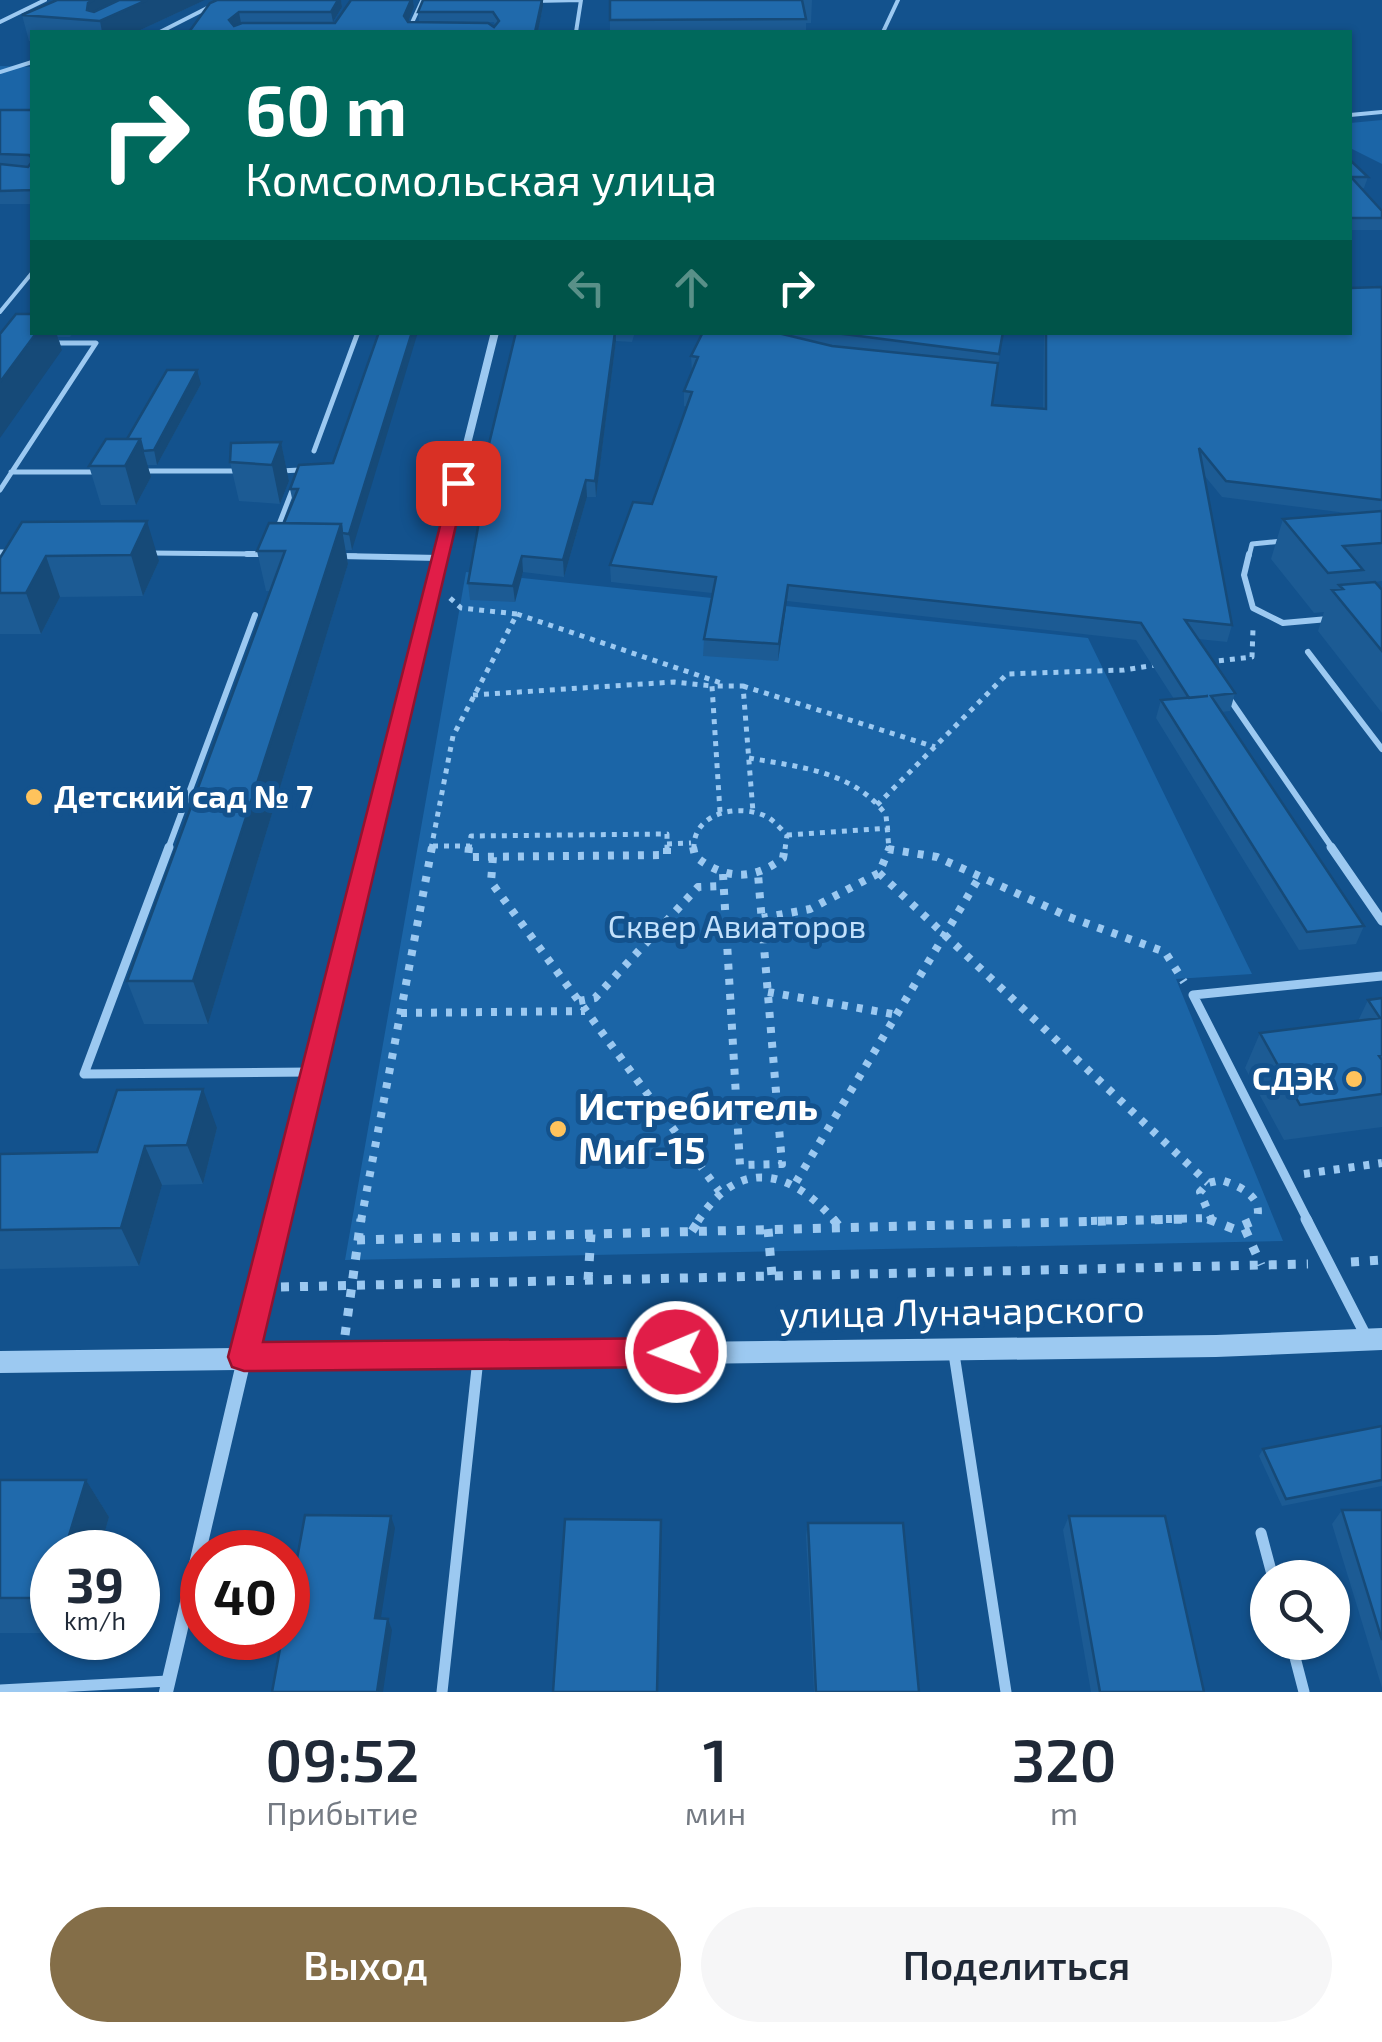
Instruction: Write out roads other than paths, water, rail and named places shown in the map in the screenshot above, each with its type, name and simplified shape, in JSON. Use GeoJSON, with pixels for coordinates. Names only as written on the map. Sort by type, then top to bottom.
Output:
{"type":"FeatureCollection","features":[{"type":"Feature","properties":{"kind":"street"},"geometry":{"type":"LineString","coordinates":[[522,0],[581,0],[576,30]]}},
{"type":"Feature","properties":{"kind":"street"},"geometry":{"type":"LineString","coordinates":[[885,30],[898,0]]}},
{"type":"Feature","properties":{"kind":"street"},"geometry":{"type":"LineString","coordinates":[[404,1],[422,1]]}},
{"type":"Feature","properties":{"kind":"street"},"geometry":{"type":"LineString","coordinates":[[164,30],[224,2]]}},
{"type":"Feature","properties":{"kind":"street"},"geometry":{"type":"LineString","coordinates":[[1352,115],[1382,112]]}},
{"type":"Feature","properties":{"kind":"street"},"geometry":{"type":"LineString","coordinates":[[167,1686],[311,1072],[494,335]]}},
{"type":"Feature","properties":{"kind":"street","name":"улица Луначарского"},"geometry":{"type":"LineString","coordinates":[[0,1362],[1375,1339]]}},
{"type":"Feature","properties":{"kind":"lane"},"geometry":{"type":"LineString","coordinates":[[0,22],[44,0]]}},
{"type":"Feature","properties":{"kind":"lane"},"geometry":{"type":"LineString","coordinates":[[422,1],[410,27],[429,28]]}},
{"type":"Feature","properties":{"kind":"lane"},"geometry":{"type":"LineString","coordinates":[[0,72],[30,63]]}},
{"type":"Feature","properties":{"kind":"lane"},"geometry":{"type":"LineString","coordinates":[[0,312],[30,275]]}},
{"type":"Feature","properties":{"kind":"lane"},"geometry":{"type":"LineString","coordinates":[[314,451],[357,335]]}},
{"type":"Feature","properties":{"kind":"lane"},"geometry":{"type":"LineString","coordinates":[[0,490],[96,343],[41,344]]}},
{"type":"Feature","properties":{"kind":"lane"},"geometry":{"type":"LineString","coordinates":[[136,553],[266,554],[300,470],[262,471]]}},
{"type":"Feature","properties":{"kind":"lane"},"geometry":{"type":"LineString","coordinates":[[126,472],[242,471]]}},
{"type":"Feature","properties":{"kind":"lane"},"geometry":{"type":"LineString","coordinates":[[10,472],[107,472]]}},
{"type":"Feature","properties":{"kind":"lane"},"geometry":{"type":"LineString","coordinates":[[1290,541],[1252,544],[1244,575],[1253,608],[1283,624],[1342,618]]}},
{"type":"Feature","properties":{"kind":"lane"},"geometry":{"type":"LineString","coordinates":[[0,562],[2,550],[24,552]]}},
{"type":"Feature","properties":{"kind":"lane"},"geometry":{"type":"LineString","coordinates":[[324,556],[439,558]]}},
{"type":"Feature","properties":{"kind":"lane"},"geometry":{"type":"LineString","coordinates":[[256,615],[84,1074],[311,1072]]}},
{"type":"Feature","properties":{"kind":"lane"},"geometry":{"type":"LineString","coordinates":[[1308,652],[1382,749]]}},
{"type":"Feature","properties":{"kind":"lane"},"geometry":{"type":"LineString","coordinates":[[1220,684],[1382,921]]}},
{"type":"Feature","properties":{"kind":"lane"},"geometry":{"type":"LineString","coordinates":[[1375,1339],[1329,1264],[1193,995],[1382,976]]}},
{"type":"Feature","properties":{"kind":"lane"},"geometry":{"type":"LineString","coordinates":[[954,1349],[1006,1692]]}},
{"type":"Feature","properties":{"kind":"lane"},"geometry":{"type":"LineString","coordinates":[[442,1692],[478,1354]]}},
{"type":"Feature","properties":{"kind":"lane"},"geometry":{"type":"LineString","coordinates":[[1261,1533],[1268,1560]]}},
{"type":"Feature","properties":{"kind":"lane"},"geometry":{"type":"LineString","coordinates":[[1295,1660],[1304,1692]]}},
{"type":"Feature","properties":{"kind":"lane"},"geometry":{"type":"LineString","coordinates":[[0,1690],[167,1686]]}},
{"type":"Feature","properties":{"kind":"place","name":"Детский сад № 7"},"geometry":{"type":"Point","coordinates":[34,797]}},
{"type":"Feature","properties":{"kind":"place","name":"СДЭК"},"geometry":{"type":"Point","coordinates":[1354,1079]}},
{"type":"Feature","properties":{"kind":"place","name":"Истребитель МиГ-15"},"geometry":{"type":"Point","coordinates":[558,1129]}},
{"type":"Feature","properties":{"kind":"park label","name":"Сквер Авиаторов"},"geometry":{"type":"Point","coordinates":[737,927]}}]}
